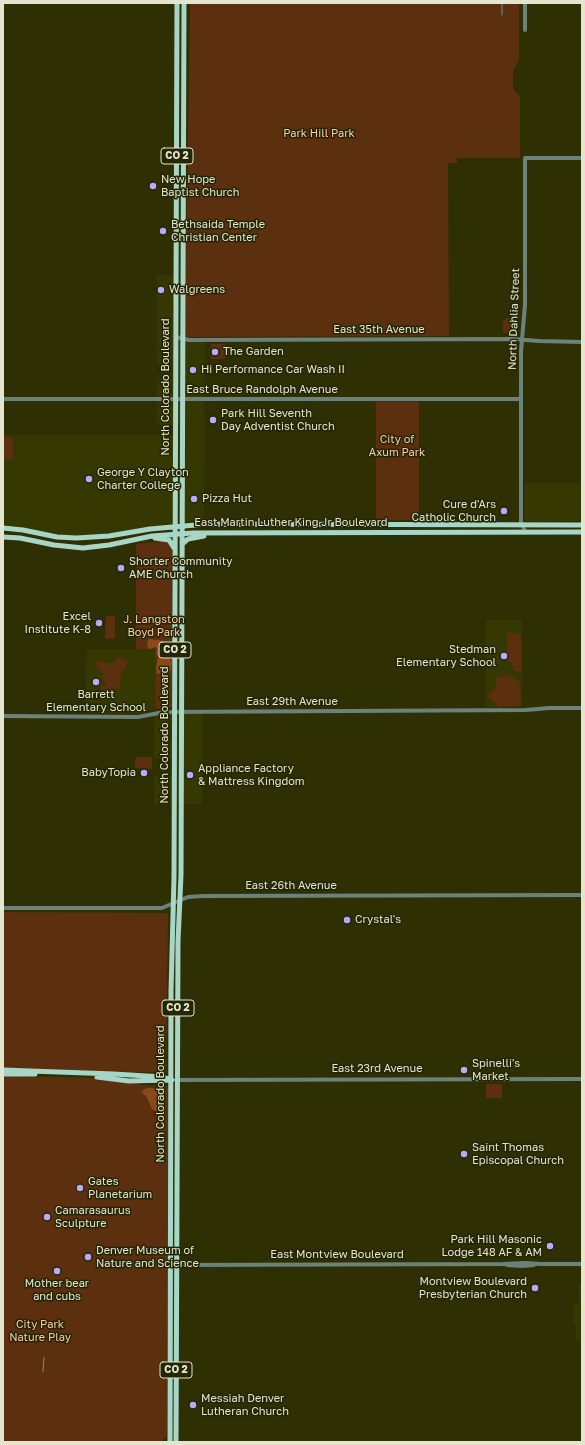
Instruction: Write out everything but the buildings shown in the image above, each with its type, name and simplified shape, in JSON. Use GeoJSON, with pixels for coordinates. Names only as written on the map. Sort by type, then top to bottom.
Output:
{"type":"FeatureCollection","features":[{"type":"Feature","properties":{"kind":"main road","name":"North Colorado Boulevard"},"geometry":{"type":"LineString","coordinates":[[170,1442],[172,949],[174,904],[175,712],[177,3]]}},
{"type":"Feature","properties":{"kind":"main road","name":"North Colorado Boulevard"},"geometry":{"type":"LineString","coordinates":[[176,1442],[184,3]]}},
{"type":"Feature","properties":{"kind":"main road","name":"East Martin Luther King Jr Boulevard"},"geometry":{"type":"LineString","coordinates":[[3,528],[57,537],[77,538],[109,536],[146,529],[214,524],[582,524]]}},
{"type":"Feature","properties":{"kind":"main road","name":"East Martin Luther King Jr Boulevard"},"geometry":{"type":"LineString","coordinates":[[3,537],[20,538],[54,545],[83,548],[109,545],[134,539],[182,533],[582,532]]}},
{"type":"Feature","properties":{"kind":"main road"},"geometry":{"type":"LineString","coordinates":[[182,544],[188,539],[219,533]]}},
{"type":"Feature","properties":{"kind":"main road"},"geometry":{"type":"LineString","coordinates":[[134,539],[167,539],[172,543],[175,551]]}},
{"type":"Feature","properties":{"kind":"main road","name":"East 23rd Avenue"},"geometry":{"type":"LineString","coordinates":[[3,1070],[114,1074],[163,1077],[172,1080]]}},
{"type":"Feature","properties":{"kind":"main road"},"geometry":{"type":"LineString","coordinates":[[34,1074],[58,1072]]}},
{"type":"Feature","properties":{"kind":"main road","name":"East 23rd Avenue"},"geometry":{"type":"LineString","coordinates":[[3,1074],[102,1077],[129,1081],[172,1080]]}},
{"type":"Feature","properties":{"kind":"street"},"geometry":{"type":"LineString","coordinates":[[525,3],[525,30]]}},
{"type":"Feature","properties":{"kind":"street","name":"North Dahlia Street"},"geometry":{"type":"LineString","coordinates":[[521,524],[522,340],[525,305],[525,158],[582,158]]}},
{"type":"Feature","properties":{"kind":"street","name":"East 35th Avenue"},"geometry":{"type":"LineString","coordinates":[[176,337],[183,339],[205,340],[507,339],[582,342]]}},
{"type":"Feature","properties":{"kind":"street","name":"East Bruce Randolph Avenue"},"geometry":{"type":"LineString","coordinates":[[3,399],[521,399]]}},
{"type":"Feature","properties":{"kind":"street"},"geometry":{"type":"LineString","coordinates":[[521,524],[526,532]]}},
{"type":"Feature","properties":{"kind":"street","name":"East 29th Avenue"},"geometry":{"type":"LineString","coordinates":[[3,716],[136,717],[158,712],[181,711],[516,710],[582,708]]}},
{"type":"Feature","properties":{"kind":"street","name":"East 26th Avenue"},"geometry":{"type":"LineString","coordinates":[[3,908],[162,908],[189,897],[203,896],[582,895]]}},
{"type":"Feature","properties":{"kind":"street","name":"East 23rd Avenue"},"geometry":{"type":"LineString","coordinates":[[172,1080],[582,1079]]}},
{"type":"Feature","properties":{"kind":"street","name":"East Montview Boulevard"},"geometry":{"type":"LineString","coordinates":[[170,1264],[503,1264],[522,1266],[540,1264],[582,1264]]}},
{"type":"Feature","properties":{"kind":"shaded area"},"geometry":{"type":"Polygon","coordinates":[[[157,275],[176,275],[176,337],[205,340],[204,521],[179,521],[179,425],[157,425],[157,379],[172,379],[172,364],[157,364],[157,275]]]}},
{"type":"Feature","properties":{"kind":"shaded area","name":"George Y Clayton Charter College"},"geometry":{"type":"Polygon","coordinates":[[[3,435],[176,435],[175,527],[77,538],[3,528],[3,435]]]}},
{"type":"Feature","properties":{"kind":"shaded area"},"geometry":{"type":"Polygon","coordinates":[[[525,483],[582,483],[582,521],[525,521],[525,483]]]}},
{"type":"Feature","properties":{"kind":"shaded area","name":"Stedman Elementary School"},"geometry":{"type":"Polygon","coordinates":[[[486,620],[522,620],[522,707],[486,707],[486,620]]]}},
{"type":"Feature","properties":{"kind":"shaded area"},"geometry":{"type":"Polygon","coordinates":[[[149,639],[160,640],[171,651],[171,653],[167,656],[172,661],[171,671],[157,674],[157,649],[155,647],[150,649],[148,648],[147,642],[149,639]]]}},
{"type":"Feature","properties":{"kind":"shaded area"},"geometry":{"type":"Polygon","coordinates":[[[87,649],[156,649],[156,709],[138,714],[86,713],[87,649]]]}},
{"type":"Feature","properties":{"kind":"shaded area"},"geometry":{"type":"Polygon","coordinates":[[[203,711],[202,804],[154,804],[154,776],[172,776],[172,758],[154,758],[154,713],[203,711]]]}},
{"type":"Feature","properties":{"kind":"shaded area"},"geometry":{"type":"Polygon","coordinates":[[[154,1088],[158,1091],[159,1098],[163,1106],[162,1110],[156,1111],[152,1109],[147,1098],[142,1092],[144,1089],[154,1088]]]}},
{"type":"Feature","properties":{"kind":"shaded area"},"geometry":{"type":"Polygon","coordinates":[[[578,1285],[582,1285],[582,1340],[576,1340],[576,1325],[574,1325],[574,1304],[579,1304],[578,1285]]]}},
{"type":"Feature","properties":{"kind":"green space","name":"Park Hill Park"},"geometry":{"type":"Polygon","coordinates":[[[190,3],[519,3],[519,60],[513,71],[513,89],[520,97],[520,158],[457,158],[457,163],[448,163],[449,336],[187,337],[185,332],[190,3]]]}},
{"type":"Feature","properties":{"kind":"green space"},"geometry":{"type":"Polygon","coordinates":[[[506,318],[519,318],[516,332],[503,333],[503,322],[506,318]]]}},
{"type":"Feature","properties":{"kind":"green space"},"geometry":{"type":"Polygon","coordinates":[[[211,344],[225,344],[225,359],[211,359],[211,354],[213,354],[213,356],[220,355],[220,349],[211,349],[211,344]]]}},
{"type":"Feature","properties":{"kind":"green space","name":"City of Axum Park"},"geometry":{"type":"Polygon","coordinates":[[[376,402],[419,402],[419,520],[376,520],[376,402]]]}},
{"type":"Feature","properties":{"kind":"green space"},"geometry":{"type":"Polygon","coordinates":[[[3,436],[13,440],[13,460],[3,460],[3,436]]]}},
{"type":"Feature","properties":{"kind":"green space","name":"J. Langston Boyd Park"},"geometry":{"type":"Polygon","coordinates":[[[164,541],[170,543],[172,549],[172,706],[171,708],[156,709],[155,649],[136,649],[136,544],[164,541]]]}},
{"type":"Feature","properties":{"kind":"green space"},"geometry":{"type":"Polygon","coordinates":[[[106,616],[115,616],[115,639],[105,638],[106,616]]]}},
{"type":"Feature","properties":{"kind":"green space"},"geometry":{"type":"Polygon","coordinates":[[[507,633],[521,635],[521,671],[514,671],[511,661],[507,661],[507,633]]]}},
{"type":"Feature","properties":{"kind":"green space"},"geometry":{"type":"Polygon","coordinates":[[[118,657],[127,660],[128,663],[121,672],[120,689],[115,688],[111,694],[109,690],[105,694],[105,691],[101,689],[101,686],[107,686],[103,679],[102,671],[98,670],[95,662],[97,660],[106,663],[114,663],[118,657]]]}},
{"type":"Feature","properties":{"kind":"green space"},"geometry":{"type":"Polygon","coordinates":[[[506,674],[516,679],[520,683],[521,704],[519,706],[499,707],[488,698],[488,695],[496,687],[496,677],[505,676],[506,674]]]}},
{"type":"Feature","properties":{"kind":"green space","name":"BabyTopia"},"geometry":{"type":"Polygon","coordinates":[[[151,757],[152,769],[135,768],[135,758],[151,757]]]}},
{"type":"Feature","properties":{"kind":"green space"},"geometry":{"type":"Polygon","coordinates":[[[3,912],[168,913],[166,1073],[3,1068],[3,912]]]}},
{"type":"Feature","properties":{"kind":"green space","name":"City Park Nature Play"},"geometry":{"type":"Polygon","coordinates":[[[3,1076],[100,1078],[142,1085],[169,1086],[167,1436],[161,1442],[3,1442],[3,1076]]]}},
{"type":"Feature","properties":{"kind":"green space"},"geometry":{"type":"Polygon","coordinates":[[[486,1084],[502,1084],[502,1098],[486,1098],[486,1084]]]}},
{"type":"Feature","properties":{"kind":"waterway"},"geometry":{"type":"LineString","coordinates":[[502,3],[502,15]]}},
{"type":"Feature","properties":{"kind":"waterway"},"geometry":{"type":"LineString","coordinates":[[43,1372],[44,1357]]}},
{"type":"Feature","properties":{"kind":"place","name":"New Hope Baptist Church"},"geometry":{"type":"Point","coordinates":[153,186]}},
{"type":"Feature","properties":{"kind":"place","name":"Bethsaida Temple Christian Center"},"geometry":{"type":"Point","coordinates":[163,231]}},
{"type":"Feature","properties":{"kind":"place","name":"Walgreens"},"geometry":{"type":"Point","coordinates":[161,290]}},
{"type":"Feature","properties":{"kind":"place","name":"The Garden"},"geometry":{"type":"Point","coordinates":[215,352]}},
{"type":"Feature","properties":{"kind":"place","name":"Hi Performance Car Wash II"},"geometry":{"type":"Point","coordinates":[193,370]}},
{"type":"Feature","properties":{"kind":"place","name":"Park Hill Seventh Day Adventist Church"},"geometry":{"type":"Point","coordinates":[213,420]}},
{"type":"Feature","properties":{"kind":"place","name":"George Y Clayton Charter College"},"geometry":{"type":"Point","coordinates":[89,479]}},
{"type":"Feature","properties":{"kind":"place","name":"Pizza Hut"},"geometry":{"type":"Point","coordinates":[194,499]}},
{"type":"Feature","properties":{"kind":"place","name":"Cure d'Ars Catholic Church"},"geometry":{"type":"Point","coordinates":[504,511]}},
{"type":"Feature","properties":{"kind":"place","name":"Shorter Community AME Church"},"geometry":{"type":"Point","coordinates":[121,568]}},
{"type":"Feature","properties":{"kind":"place","name":"Excel Institute K-8"},"geometry":{"type":"Point","coordinates":[99,623]}},
{"type":"Feature","properties":{"kind":"place","name":"Stedman Elementary School"},"geometry":{"type":"Point","coordinates":[504,656]}},
{"type":"Feature","properties":{"kind":"place","name":"Barrett Elementary School"},"geometry":{"type":"Point","coordinates":[96,682]}},
{"type":"Feature","properties":{"kind":"place","name":"BabyTopia"},"geometry":{"type":"Point","coordinates":[144,773]}},
{"type":"Feature","properties":{"kind":"place","name":"Appliance Factory & Mattress Kingdom"},"geometry":{"type":"Point","coordinates":[190,775]}},
{"type":"Feature","properties":{"kind":"place","name":"Crystal's"},"geometry":{"type":"Point","coordinates":[347,920]}},
{"type":"Feature","properties":{"kind":"place","name":"Spinelli's Market"},"geometry":{"type":"Point","coordinates":[464,1070]}},
{"type":"Feature","properties":{"kind":"place","name":"Saint Thomas Episcopal Church"},"geometry":{"type":"Point","coordinates":[464,1154]}},
{"type":"Feature","properties":{"kind":"place","name":"Gates Planetarium"},"geometry":{"type":"Point","coordinates":[80,1188]}},
{"type":"Feature","properties":{"kind":"place","name":"Camarasaurus Sculpture"},"geometry":{"type":"Point","coordinates":[47,1217]}},
{"type":"Feature","properties":{"kind":"place","name":"Park Hill Masonic Lodge 148 AF & AM"},"geometry":{"type":"Point","coordinates":[550,1246]}},
{"type":"Feature","properties":{"kind":"place","name":"Denver Museum of Nature and Science"},"geometry":{"type":"Point","coordinates":[88,1257]}},
{"type":"Feature","properties":{"kind":"place","name":"Mother bear and cubs"},"geometry":{"type":"Point","coordinates":[57,1271]}},
{"type":"Feature","properties":{"kind":"place","name":"Montview Boulevard Presbyterian Church"},"geometry":{"type":"Point","coordinates":[535,1288]}},
{"type":"Feature","properties":{"kind":"place","name":"Messiah Denver Lutheran Church"},"geometry":{"type":"Point","coordinates":[193,1405]}}]}
